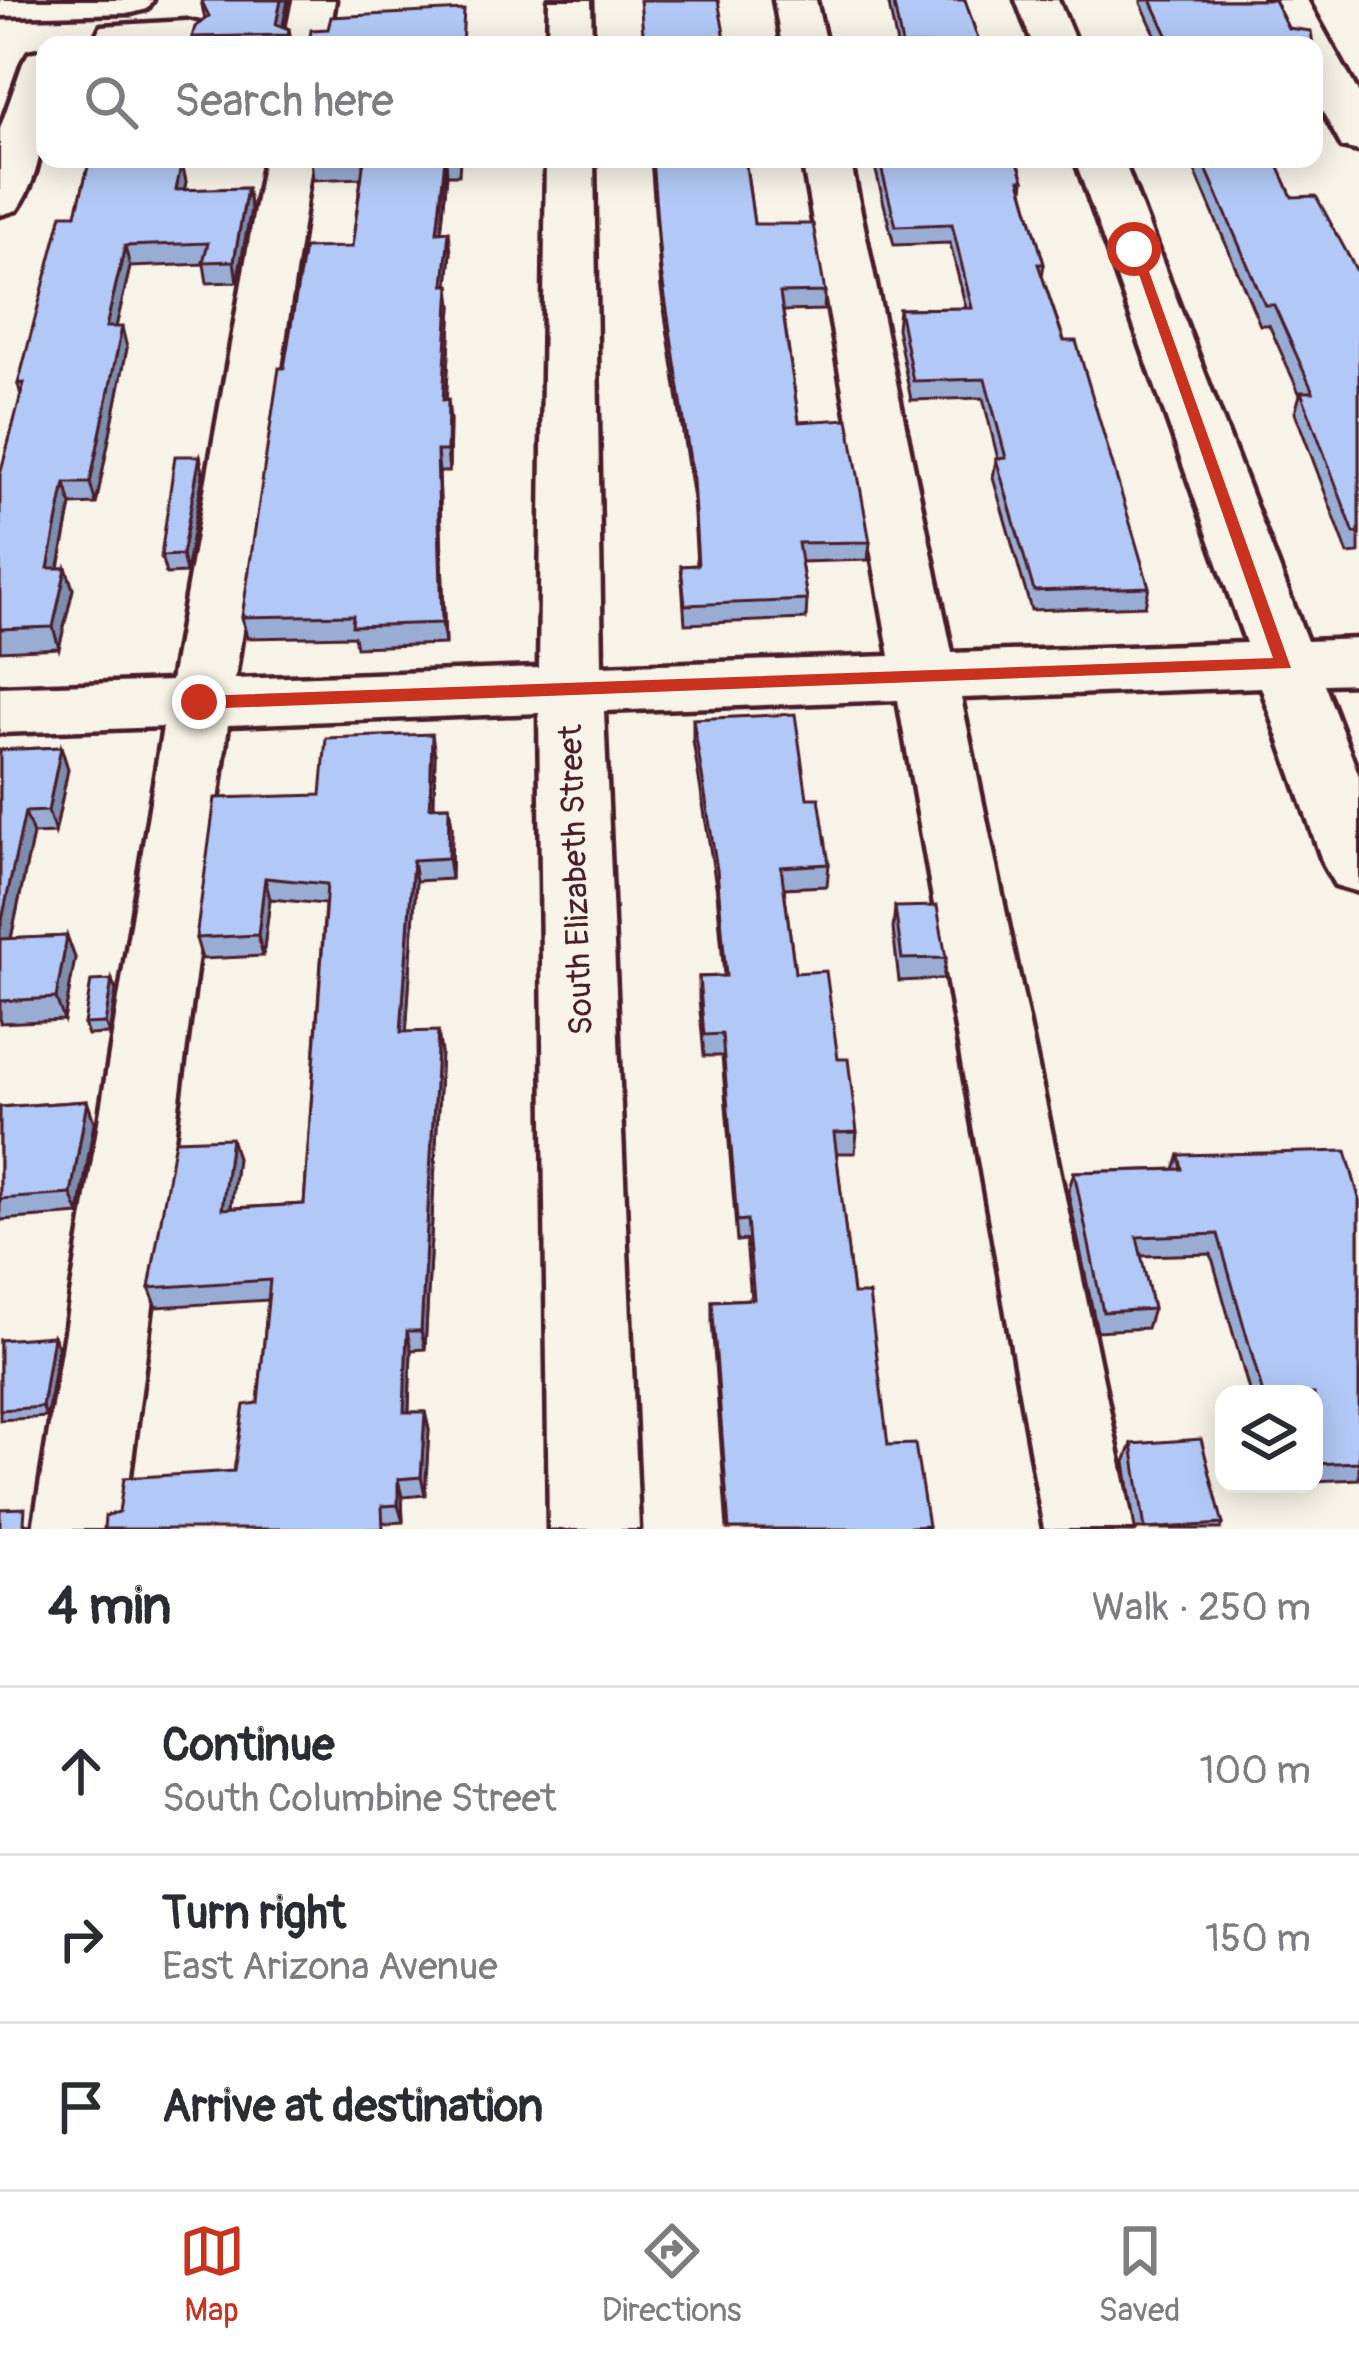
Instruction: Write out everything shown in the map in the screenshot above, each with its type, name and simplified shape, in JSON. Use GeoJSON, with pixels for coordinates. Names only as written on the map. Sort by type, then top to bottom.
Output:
{"type":"FeatureCollection","features":[{"type":"Feature","properties":{"kind":"street"},"geometry":{"type":"LineString","coordinates":[[308,36],[314,0]]}},
{"type":"Feature","properties":{"kind":"street"},"geometry":{"type":"LineString","coordinates":[[570,0],[570,36]]}},
{"type":"Feature","properties":{"kind":"street"},"geometry":{"type":"LineString","coordinates":[[795,0],[802,36]]}},
{"type":"Feature","properties":{"kind":"street"},"geometry":{"type":"LineString","coordinates":[[1037,0],[1051,36]]}},
{"type":"Feature","properties":{"kind":"street"},"geometry":{"type":"LineString","coordinates":[[1286,0],[1306,36]]}},
{"type":"Feature","properties":{"kind":"street"},"geometry":{"type":"LineString","coordinates":[[50,36],[65,1]]}},
{"type":"Feature","properties":{"kind":"street"},"geometry":{"type":"LineString","coordinates":[[0,3],[65,1],[147,23]]}},
{"type":"Feature","properties":{"kind":"street"},"geometry":{"type":"LineString","coordinates":[[0,200],[11,131],[36,68]]}},
{"type":"Feature","properties":{"kind":"street"},"geometry":{"type":"LineString","coordinates":[[1323,69],[1359,137]]}},
{"type":"Feature","properties":{"kind":"street"},"geometry":{"type":"LineString","coordinates":[[78,1529],[199,702],[287,168]]}},
{"type":"Feature","properties":{"kind":"street","name":"South Elizabeth Street"},"geometry":{"type":"LineString","coordinates":[[570,168],[571,689],[594,1529]]}},
{"type":"Feature","properties":{"kind":"street"},"geometry":{"type":"LineString","coordinates":[[828,168],[1089,1529]]}},
{"type":"Feature","properties":{"kind":"street"},"geometry":{"type":"LineString","coordinates":[[1102,168],[1359,866]]}},
{"type":"Feature","properties":{"kind":"street"},"geometry":{"type":"LineString","coordinates":[[0,710],[1359,661]]}},
{"type":"Feature","properties":{"kind":"building"},"geometry":{"type":"Polygon","coordinates":[[[201,0],[281,0],[276,24],[289,29],[288,35],[192,36],[195,27],[209,16],[201,0]]]}},
{"type":"Feature","properties":{"kind":"building"},"geometry":{"type":"Polygon","coordinates":[[[640,0],[718,0],[724,36],[643,36],[640,0]]]}},
{"type":"Feature","properties":{"kind":"building"},"geometry":{"type":"Polygon","coordinates":[[[893,0],[965,0],[977,36],[900,36],[893,0]]]}},
{"type":"Feature","properties":{"kind":"building"},"geometry":{"type":"Polygon","coordinates":[[[1151,0],[1274,0],[1288,28],[1311,31],[1312,36],[1168,36],[1151,0]]]}},
{"type":"Feature","properties":{"kind":"building"},"geometry":{"type":"Polygon","coordinates":[[[464,10],[463,36],[310,36],[311,30],[328,29],[331,17],[464,10]]]}},
{"type":"Feature","properties":{"kind":"building"},"geometry":{"type":"Polygon","coordinates":[[[88,168],[181,168],[176,190],[247,188],[234,261],[203,262],[208,243],[125,246],[106,327],[122,327],[90,483],[65,483],[48,568],[66,568],[53,627],[0,629],[0,475],[62,214],[76,214],[88,168]]]}},
{"type":"Feature","properties":{"kind":"building"},"geometry":{"type":"Polygon","coordinates":[[[363,168],[444,168],[437,232],[449,231],[444,285],[450,285],[443,400],[448,399],[447,451],[437,451],[442,623],[352,626],[353,615],[242,617],[279,368],[284,368],[304,248],[352,247],[363,168]]]}},
{"type":"Feature","properties":{"kind":"building"},"geometry":{"type":"Polygon","coordinates":[[[653,168],[746,168],[754,224],[813,224],[825,292],[780,293],[799,422],[848,419],[870,542],[798,543],[807,600],[685,605],[681,566],[698,565],[693,480],[661,271],[653,168]]]}},
{"type":"Feature","properties":{"kind":"building"},"geometry":{"type":"Polygon","coordinates":[[[881,168],[1020,168],[1044,264],[1038,264],[1064,341],[1076,341],[1149,587],[1034,591],[996,459],[1006,458],[985,379],[913,381],[899,309],[972,308],[952,224],[896,226],[881,168]]]}},
{"type":"Feature","properties":{"kind":"building"},"geometry":{"type":"Polygon","coordinates":[[[1206,168],[1279,168],[1292,197],[1316,196],[1359,275],[1359,533],[1354,533],[1301,392],[1313,392],[1274,305],[1265,305],[1206,168]]]}},
{"type":"Feature","properties":{"kind":"building"},"geometry":{"type":"Polygon","coordinates":[[[175,456],[200,456],[182,555],[161,556],[175,456]]]}},
{"type":"Feature","properties":{"kind":"building"},"geometry":{"type":"Polygon","coordinates":[[[795,714],[807,798],[819,798],[829,864],[781,867],[795,973],[826,971],[838,1059],[848,1059],[857,1132],[834,1133],[853,1294],[869,1294],[888,1445],[915,1444],[928,1526],[729,1529],[712,1301],[754,1299],[747,1220],[737,1221],[722,1034],[704,1035],[699,977],[726,976],[717,870],[693,719],[795,714]]]}},
{"type":"Feature","properties":{"kind":"building"},"geometry":{"type":"Polygon","coordinates":[[[432,734],[430,807],[449,806],[448,858],[413,860],[401,1032],[438,1031],[421,1331],[407,1331],[404,1412],[425,1412],[421,1477],[398,1479],[398,1505],[382,1506],[383,1529],[104,1529],[105,1516],[119,1512],[124,1478],[234,1471],[244,1405],[258,1403],[270,1280],[149,1288],[175,1140],[231,1138],[222,1209],[304,1204],[327,884],[265,878],[258,935],[196,938],[215,798],[321,795],[326,738],[432,734]]]}},
{"type":"Feature","properties":{"kind":"building"},"geometry":{"type":"Polygon","coordinates":[[[61,747],[48,811],[25,812],[0,929],[0,750],[61,747]]]}},
{"type":"Feature","properties":{"kind":"building"},"geometry":{"type":"Polygon","coordinates":[[[937,906],[946,958],[902,959],[895,907],[937,906]]]}},
{"type":"Feature","properties":{"kind":"building"},"geometry":{"type":"Polygon","coordinates":[[[67,936],[56,998],[0,1001],[0,939],[67,936]]]}},
{"type":"Feature","properties":{"kind":"building"},"geometry":{"type":"Polygon","coordinates":[[[112,980],[105,1023],[84,1024],[91,981],[112,980]]]}},
{"type":"Feature","properties":{"kind":"building"},"geometry":{"type":"Polygon","coordinates":[[[87,1101],[71,1194],[0,1199],[0,1107],[87,1101]]]}},
{"type":"Feature","properties":{"kind":"building"},"geometry":{"type":"Polygon","coordinates":[[[1346,1151],[1359,1198],[1359,1462],[1323,1464],[1323,1385],[1260,1385],[1218,1234],[1137,1237],[1153,1309],[1103,1312],[1074,1172],[1182,1169],[1179,1155],[1346,1151]]]}},
{"type":"Feature","properties":{"kind":"building"},"geometry":{"type":"Polygon","coordinates":[[[53,1336],[42,1407],[0,1410],[0,1340],[53,1336]]]}},
{"type":"Feature","properties":{"kind":"building"},"geometry":{"type":"Polygon","coordinates":[[[1201,1439],[1223,1524],[1145,1529],[1132,1444],[1201,1439]]]}},
{"type":"Feature","properties":{"kind":"building"},"geometry":{"type":"Polygon","coordinates":[[[25,1508],[24,1523],[31,1524],[30,1529],[0,1529],[0,1509],[25,1508]]]}},
{"type":"Feature","properties":{"kind":"route"},"geometry":{"type":"LineString","coordinates":[[199,702],[1285,664],[1134,249]]}}]}
